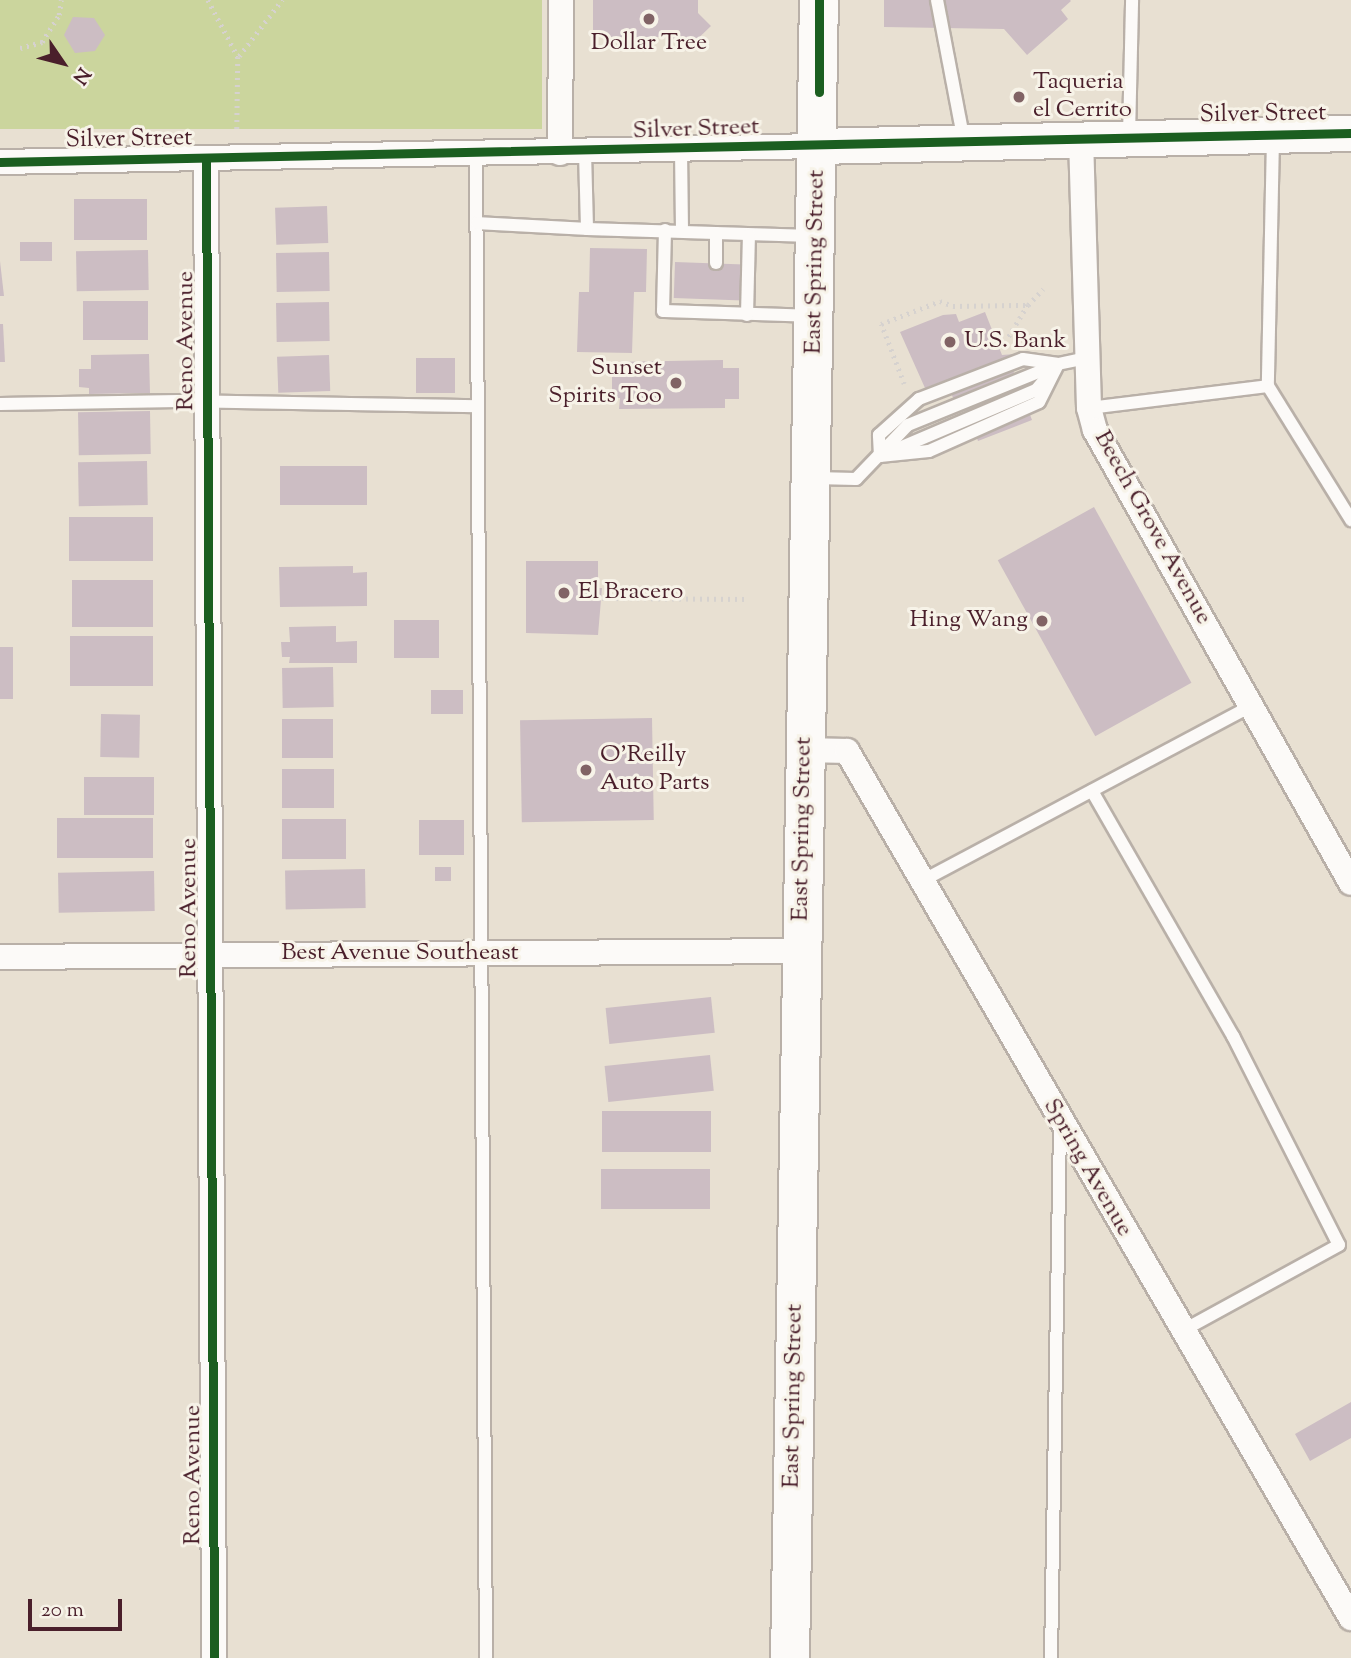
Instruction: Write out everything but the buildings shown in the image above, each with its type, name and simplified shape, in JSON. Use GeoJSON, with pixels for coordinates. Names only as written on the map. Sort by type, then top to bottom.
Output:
{"type":"FeatureCollection","features":[{"type":"Feature","properties":{"kind":"main road","name":"East Spring Street"},"geometry":{"type":"LineString","coordinates":[[790,1658],[819,0]]}},
{"type":"Feature","properties":{"kind":"main road","name":"Silver Street"},"geometry":{"type":"LineString","coordinates":[[818,146],[1351,133]]}},
{"type":"Feature","properties":{"kind":"street"},"geometry":{"type":"LineString","coordinates":[[560,153],[561,0]]}},
{"type":"Feature","properties":{"kind":"street","name":"Beech Grove Avenue"},"geometry":{"type":"LineString","coordinates":[[1081,138],[1089,408],[1095,430],[1351,883]]}},
{"type":"Feature","properties":{"kind":"street","name":"Silver Street"},"geometry":{"type":"LineString","coordinates":[[0,162],[818,146]]}},
{"type":"Feature","properties":{"kind":"street","name":"Reno Avenue"},"geometry":{"type":"LineString","coordinates":[[205,158],[214,1658]]}},
{"type":"Feature","properties":{"kind":"street","name":"Spring Avenue"},"geometry":{"type":"LineString","coordinates":[[805,750],[847,751],[1351,1618]]}},
{"type":"Feature","properties":{"kind":"street","name":"Best Avenue Southeast"},"geometry":{"type":"LineString","coordinates":[[0,957],[801,951]]}},
{"type":"Feature","properties":{"kind":"lane"},"geometry":{"type":"LineString","coordinates":[[937,0],[964,141]]}},
{"type":"Feature","properties":{"kind":"lane"},"geometry":{"type":"LineString","coordinates":[[1129,137],[1132,0]]}},
{"type":"Feature","properties":{"kind":"lane"},"geometry":{"type":"LineString","coordinates":[[1273,134],[1268,386],[1351,520]]}},
{"type":"Feature","properties":{"kind":"lane"},"geometry":{"type":"LineString","coordinates":[[681,149],[682,230]]}},
{"type":"Feature","properties":{"kind":"lane"},"geometry":{"type":"LineString","coordinates":[[585,152],[587,229]]}},
{"type":"Feature","properties":{"kind":"lane"},"geometry":{"type":"LineString","coordinates":[[476,154],[486,1658]]}},
{"type":"Feature","properties":{"kind":"lane"},"geometry":{"type":"LineString","coordinates":[[477,223],[587,229],[682,230],[749,236],[816,236]]}},
{"type":"Feature","properties":{"kind":"lane"},"geometry":{"type":"LineString","coordinates":[[665,230],[663,311],[814,316]]}},
{"type":"Feature","properties":{"kind":"lane"},"geometry":{"type":"LineString","coordinates":[[716,233],[716,263]]}},
{"type":"Feature","properties":{"kind":"lane"},"geometry":{"type":"LineString","coordinates":[[747,315],[749,236]]}},
{"type":"Feature","properties":{"kind":"lane"},"geometry":{"type":"LineString","coordinates":[[714,313],[715,299]]}},
{"type":"Feature","properties":{"kind":"lane"},"geometry":{"type":"LineString","coordinates":[[880,456],[879,435],[919,399],[1023,359],[1058,364],[1087,358]]}},
{"type":"Feature","properties":{"kind":"lane"},"geometry":{"type":"LineString","coordinates":[[811,478],[856,479],[880,456],[1036,390],[1058,364]]}},
{"type":"Feature","properties":{"kind":"lane"},"geometry":{"type":"LineString","coordinates":[[1089,408],[1268,386]]}},
{"type":"Feature","properties":{"kind":"lane"},"geometry":{"type":"LineString","coordinates":[[0,404],[207,402],[478,406]]}},
{"type":"Feature","properties":{"kind":"lane"},"geometry":{"type":"LineString","coordinates":[[922,881],[1251,706]]}},
{"type":"Feature","properties":{"kind":"lane"},"geometry":{"type":"LineString","coordinates":[[1092,791],[1233,1036],[1345,1242],[1182,1331]]}},
{"type":"Feature","properties":{"kind":"lane"},"geometry":{"type":"LineString","coordinates":[[1051,1658],[1060,1119]]}},
{"type":"Feature","properties":{"kind":"path"},"geometry":{"type":"LineString","coordinates":[[20,48],[42,42],[59,15],[61,0]]}},
{"type":"Feature","properties":{"kind":"path"},"geometry":{"type":"LineString","coordinates":[[208,0],[238,57],[236,131]]}},
{"type":"Feature","properties":{"kind":"path"},"geometry":{"type":"LineString","coordinates":[[238,57],[282,0]]}},
{"type":"Feature","properties":{"kind":"path"},"geometry":{"type":"LineString","coordinates":[[1000,352],[1028,305],[1043,289]]}},
{"type":"Feature","properties":{"kind":"path"},"geometry":{"type":"LineString","coordinates":[[907,392],[881,324],[940,301],[953,306],[1028,305]]}},
{"type":"Feature","properties":{"kind":"path"},"geometry":{"type":"LineString","coordinates":[[602,598],[749,599]]}},
{"type":"Feature","properties":{"kind":"green space"},"geometry":{"type":"Polygon","coordinates":[[[0,0],[542,0],[542,129],[0,129],[0,0]]]}},
{"type":"Feature","properties":{"kind":"cycle path"},"geometry":{"type":"LineString","coordinates":[[819,0],[819,92]]}},
{"type":"Feature","properties":{"kind":"cycle path"},"geometry":{"type":"LineString","coordinates":[[0,162],[1351,133]]}},
{"type":"Feature","properties":{"kind":"cycle path"},"geometry":{"type":"LineString","coordinates":[[206,158],[214,1658]]}},
{"type":"Feature","properties":{"kind":"place","name":"Dollar Tree"},"geometry":{"type":"Point","coordinates":[649,19]}},
{"type":"Feature","properties":{"kind":"place","name":"Taqueria el Cerrito"},"geometry":{"type":"Point","coordinates":[1019,97]}},
{"type":"Feature","properties":{"kind":"place","name":"U.S. Bank"},"geometry":{"type":"Point","coordinates":[950,342]}},
{"type":"Feature","properties":{"kind":"place","name":"Sunset Spirits Too"},"geometry":{"type":"Point","coordinates":[676,383]}},
{"type":"Feature","properties":{"kind":"place","name":"El Bracero"},"geometry":{"type":"Point","coordinates":[564,593]}},
{"type":"Feature","properties":{"kind":"place","name":"Hing Wang"},"geometry":{"type":"Point","coordinates":[1042,621]}},
{"type":"Feature","properties":{"kind":"place","name":"O'Reilly Auto Parts"},"geometry":{"type":"Point","coordinates":[586,770]}}]}
